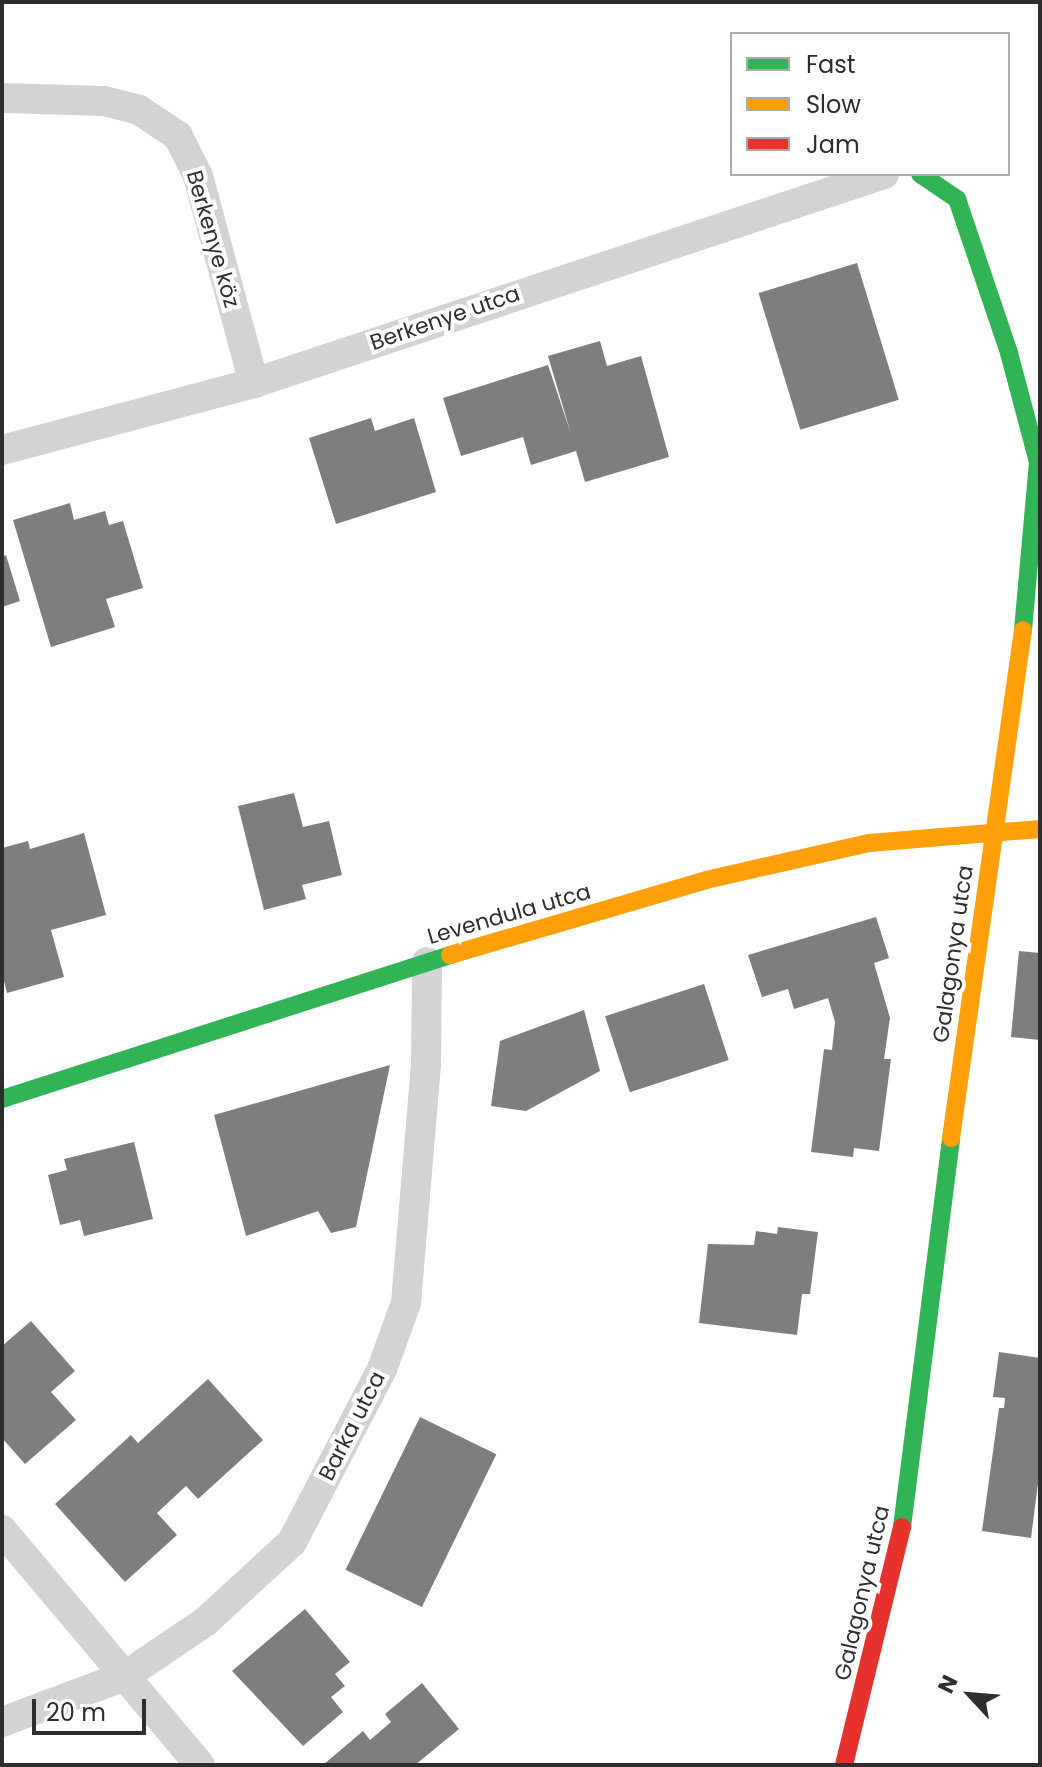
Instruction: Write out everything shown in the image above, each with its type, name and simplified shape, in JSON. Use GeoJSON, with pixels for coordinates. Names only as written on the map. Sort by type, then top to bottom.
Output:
{"type":"FeatureCollection","features":[{"type":"Feature","properties":{"kind":"street","name":"Berkenye köz"},"geometry":{"type":"LineString","coordinates":[[2,98],[104,101],[139,110],[178,136],[198,176],[254,383]]}},
{"type":"Feature","properties":{"kind":"street","name":"Berkenye utca"},"geometry":{"type":"LineString","coordinates":[[2,450],[254,383],[878,176]]}},
{"type":"Feature","properties":{"kind":"street","name":"Galagonya utca"},"geometry":{"type":"LineString","coordinates":[[844,1765],[907,1508],[944,1184],[1017,692],[1038,462],[1009,353],[957,199],[923,176]]}},
{"type":"Feature","properties":{"kind":"street","name":"Levendula utca"},"geometry":{"type":"LineString","coordinates":[[2,1099],[427,962],[706,880],[869,843],[995,830],[1040,829]]}},
{"type":"Feature","properties":{"kind":"street","name":"Barka utca"},"geometry":{"type":"LineString","coordinates":[[2,1722],[125,1676],[205,1622],[292,1542],[382,1369],[406,1303],[426,1064],[427,962]]}},
{"type":"Feature","properties":{"kind":"street"},"geometry":{"type":"LineString","coordinates":[[2,1530],[200,1765]]}},
{"type":"Feature","properties":{"kind":"building"},"geometry":{"type":"Polygon","coordinates":[[[857,263],[899,400],[800,430],[759,293],[857,263]]]}},
{"type":"Feature","properties":{"kind":"building"},"geometry":{"type":"Polygon","coordinates":[[[600,341],[607,366],[641,356],[669,457],[585,482],[576,451],[531,465],[523,437],[461,456],[443,398],[548,365],[571,434],[548,356],[600,341]]]}},
{"type":"Feature","properties":{"kind":"building"},"geometry":{"type":"Polygon","coordinates":[[[371,418],[375,431],[414,418],[436,492],[336,524],[309,438],[371,418]]]}},
{"type":"Feature","properties":{"kind":"building"},"geometry":{"type":"Polygon","coordinates":[[[70,503],[74,520],[105,511],[109,525],[123,521],[143,588],[106,599],[115,627],[51,647],[13,520],[70,503]]]}},
{"type":"Feature","properties":{"kind":"building"},"geometry":{"type":"Polygon","coordinates":[[[6,555],[20,601],[2,607],[2,557],[6,555]]]}},
{"type":"Feature","properties":{"kind":"building"},"geometry":{"type":"Polygon","coordinates":[[[294,793],[303,827],[329,821],[342,875],[302,885],[306,899],[264,910],[238,806],[294,793]]]}},
{"type":"Feature","properties":{"kind":"building"},"geometry":{"type":"Polygon","coordinates":[[[84,833],[106,915],[51,930],[64,977],[7,993],[2,973],[2,848],[28,841],[30,849],[84,833]]]}},
{"type":"Feature","properties":{"kind":"building"},"geometry":{"type":"Polygon","coordinates":[[[876,917],[889,958],[874,963],[890,1018],[884,1059],[891,1059],[879,1151],[854,1148],[853,1157],[811,1152],[824,1049],[832,1050],[835,1022],[828,998],[794,1009],[788,989],[762,997],[748,955],[876,917]]]}},
{"type":"Feature","properties":{"kind":"building"},"geometry":{"type":"Polygon","coordinates":[[[1019,951],[1040,953],[1040,1040],[1011,1037],[1019,951]]]}},
{"type":"Feature","properties":{"kind":"building"},"geometry":{"type":"Polygon","coordinates":[[[704,984],[729,1060],[630,1092],[605,1016],[704,984]]]}},
{"type":"Feature","properties":{"kind":"building"},"geometry":{"type":"Polygon","coordinates":[[[584,1010],[600,1071],[526,1111],[491,1106],[500,1041],[584,1010]]]}},
{"type":"Feature","properties":{"kind":"building"},"geometry":{"type":"Polygon","coordinates":[[[390,1065],[356,1227],[331,1233],[318,1211],[246,1236],[214,1115],[390,1065]]]}},
{"type":"Feature","properties":{"kind":"building"},"geometry":{"type":"Polygon","coordinates":[[[134,1142],[153,1219],[84,1236],[80,1220],[60,1225],[48,1175],[67,1170],[64,1159],[134,1142]]]}},
{"type":"Feature","properties":{"kind":"building"},"geometry":{"type":"Polygon","coordinates":[[[778,1227],[818,1232],[810,1294],[802,1294],[797,1335],[699,1323],[708,1244],[754,1245],[756,1231],[777,1234],[778,1227]]]}},
{"type":"Feature","properties":{"kind":"building"},"geometry":{"type":"Polygon","coordinates":[[[31,1321],[75,1371],[51,1392],[76,1420],[25,1464],[2,1438],[2,1346],[31,1321]]]}},
{"type":"Feature","properties":{"kind":"building"},"geometry":{"type":"Polygon","coordinates":[[[999,1352],[1040,1358],[1040,1468],[1031,1538],[982,1531],[999,1408],[1004,1408],[1005,1398],[993,1397],[999,1352]]]}},
{"type":"Feature","properties":{"kind":"building"},"geometry":{"type":"Polygon","coordinates":[[[208,1379],[263,1440],[198,1499],[186,1486],[157,1513],[177,1535],[125,1582],[55,1504],[131,1435],[138,1443],[208,1379]]]}},
{"type":"Feature","properties":{"kind":"building"},"geometry":{"type":"Polygon","coordinates":[[[420,1417],[496,1454],[422,1607],[345,1570],[420,1417]]]}},
{"type":"Feature","properties":{"kind":"building"},"geometry":{"type":"Polygon","coordinates":[[[305,1609],[350,1662],[335,1674],[345,1686],[331,1697],[343,1712],[303,1746],[232,1671],[305,1609]]]}},
{"type":"Feature","properties":{"kind":"building"},"geometry":{"type":"Polygon","coordinates":[[[422,1683],[459,1729],[415,1765],[323,1765],[363,1731],[370,1740],[391,1722],[385,1714],[422,1683]]]}},
{"type":"Feature","properties":{"kind":"traffic: fast"},"geometry":{"type":"LineString","coordinates":[[923,176],[957,199],[1009,353],[1038,462],[1023,630]]}},
{"type":"Feature","properties":{"kind":"traffic: fast"},"geometry":{"type":"LineString","coordinates":[[2,1099],[450,955]]}},
{"type":"Feature","properties":{"kind":"traffic: fast"},"geometry":{"type":"LineString","coordinates":[[902,1527],[951,1138]]}},
{"type":"Feature","properties":{"kind":"traffic: slow"},"geometry":{"type":"LineString","coordinates":[[951,1138],[1023,630]]}},
{"type":"Feature","properties":{"kind":"traffic: slow"},"geometry":{"type":"LineString","coordinates":[[450,955],[706,880],[869,843],[1040,829]]}},
{"type":"Feature","properties":{"kind":"traffic: jam"},"geometry":{"type":"LineString","coordinates":[[844,1765],[902,1527]]}}]}
